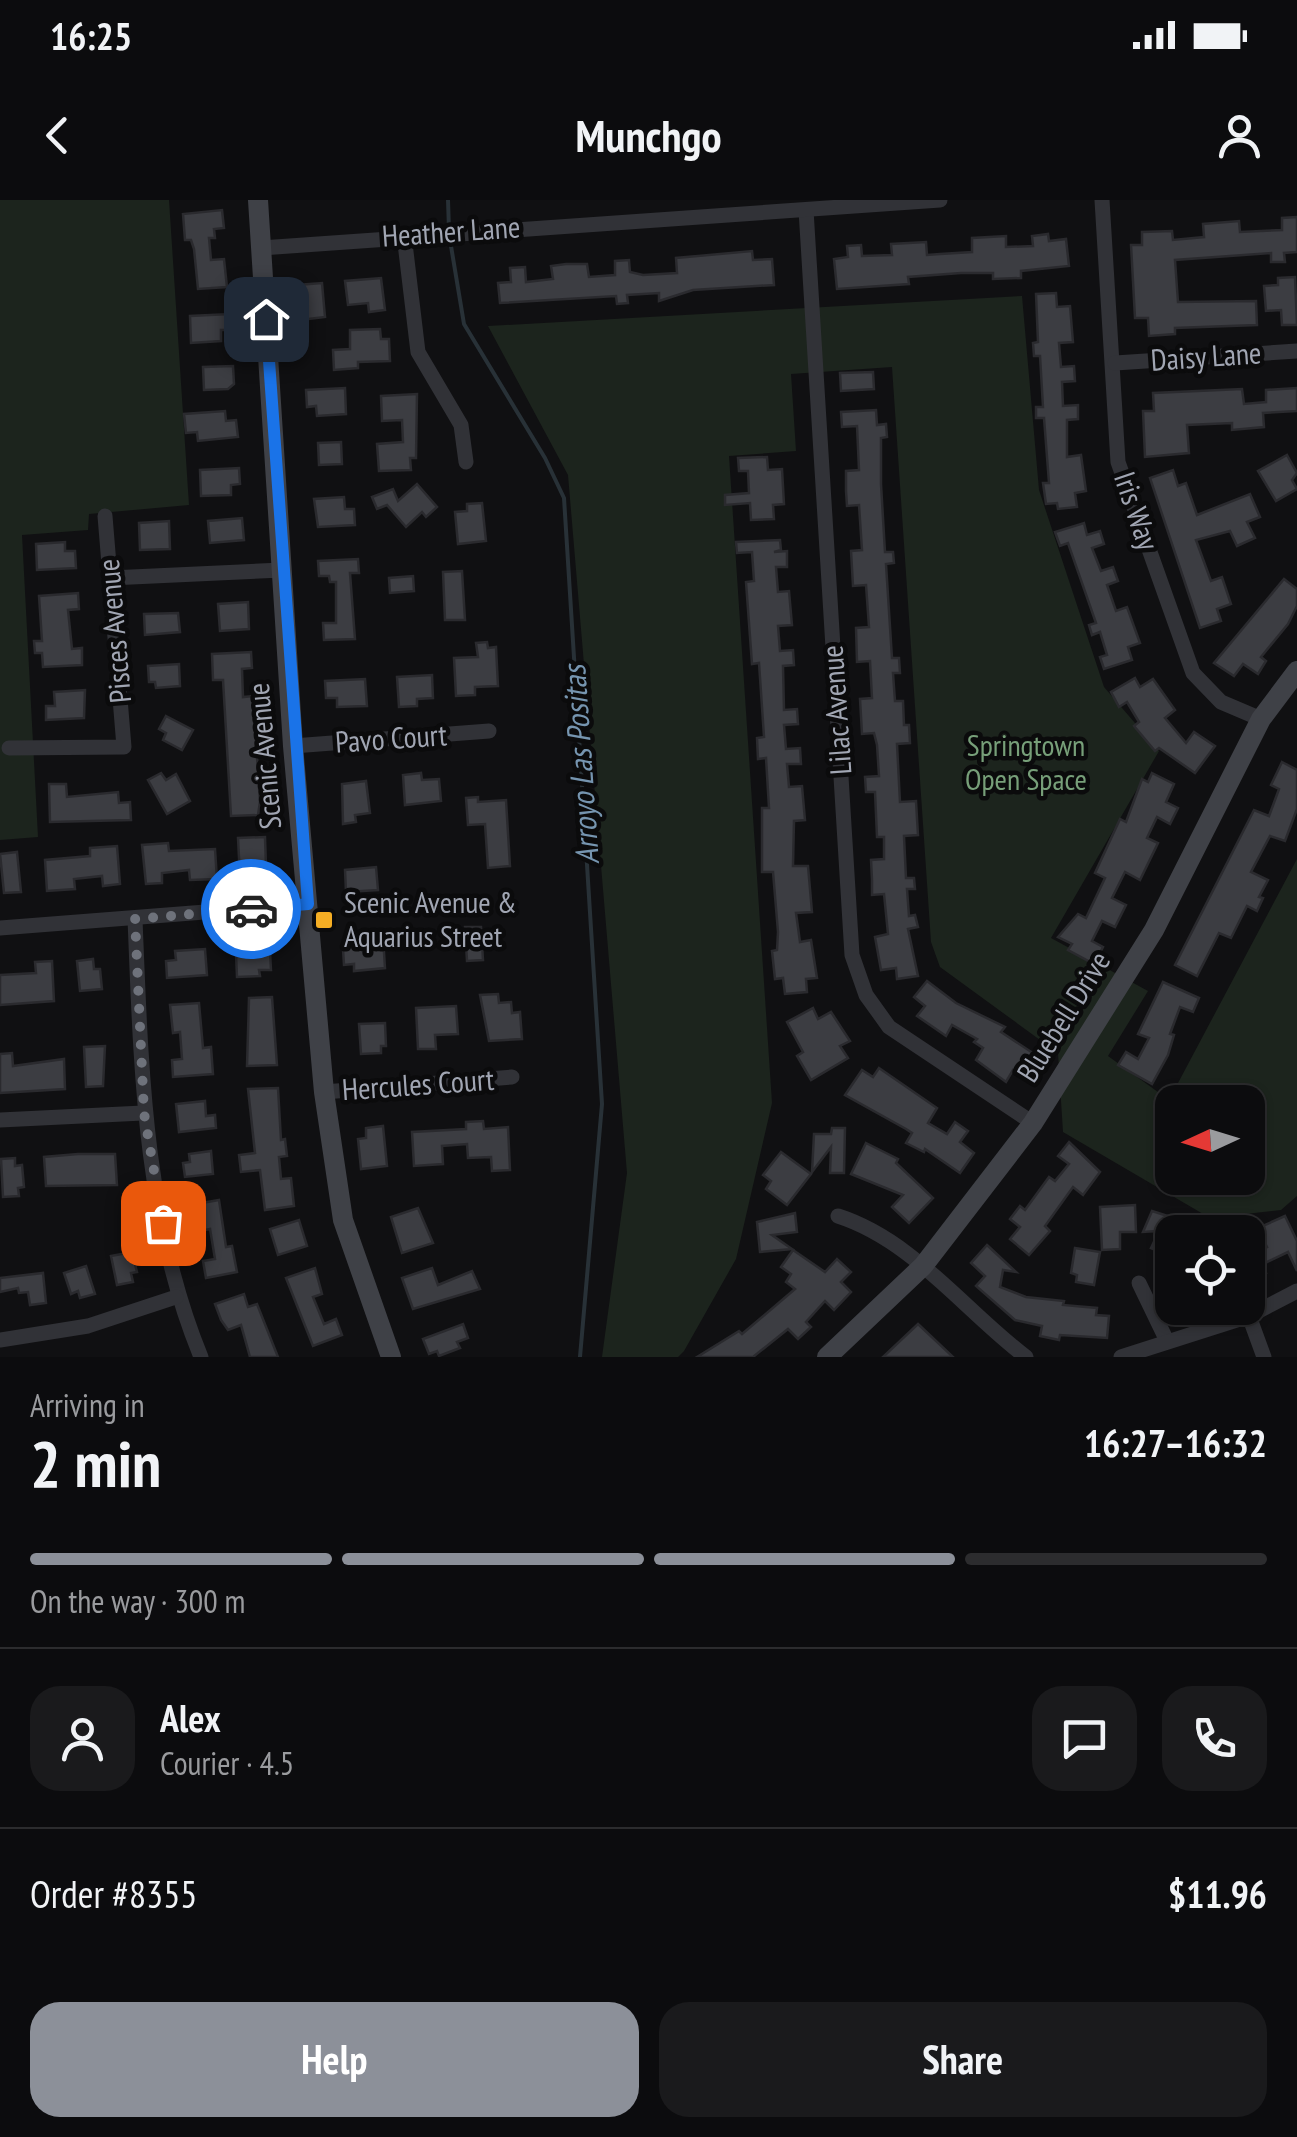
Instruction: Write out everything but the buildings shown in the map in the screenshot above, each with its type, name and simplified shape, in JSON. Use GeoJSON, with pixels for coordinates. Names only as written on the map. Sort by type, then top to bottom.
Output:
{"type":"FeatureCollection","features":[{"type":"Feature","properties":{"kind":"street","name":"Scenic Avenue"},"geometry":{"type":"LineString","coordinates":[[258,200],[293,746],[324,1092],[343,1220],[391,1357]]}},
{"type":"Feature","properties":{"kind":"street","name":"Heather Lane"},"geometry":{"type":"LineString","coordinates":[[262,248],[437,232],[940,200]]}},
{"type":"Feature","properties":{"kind":"street","name":"Iris Way"},"geometry":{"type":"LineString","coordinates":[[1102,200],[1118,462],[1193,674],[1221,702],[1260,719]]}},
{"type":"Feature","properties":{"kind":"street","name":"Lilac Avenue"},"geometry":{"type":"LineString","coordinates":[[806,210],[852,955],[866,995],[889,1027],[1032,1124]]}},
{"type":"Feature","properties":{"kind":"street"},"geometry":{"type":"LineString","coordinates":[[404,235],[418,352],[460,425],[466,462]]}},
{"type":"Feature","properties":{"kind":"street","name":"Daisy Lane"},"geometry":{"type":"LineString","coordinates":[[1115,364],[1297,351]]}},
{"type":"Feature","properties":{"kind":"street","name":"Pisces Avenue"},"geometry":{"type":"LineString","coordinates":[[8,748],[124,746],[105,516]]}},
{"type":"Feature","properties":{"kind":"street"},"geometry":{"type":"LineString","coordinates":[[110,578],[282,570]]}},
{"type":"Feature","properties":{"kind":"street","name":"Bluebell Drive"},"geometry":{"type":"LineString","coordinates":[[827,1357],[923,1266],[1032,1124],[1154,930],[1260,719],[1297,671]]}},
{"type":"Feature","properties":{"kind":"street","name":"Pavo Court"},"geometry":{"type":"LineString","coordinates":[[293,746],[489,731]]}},
{"type":"Feature","properties":{"kind":"street"},"geometry":{"type":"LineString","coordinates":[[0,928],[308,904]]}},
{"type":"Feature","properties":{"kind":"street"},"geometry":{"type":"LineString","coordinates":[[135,919],[144,1113],[176,1297],[200,1357]]}},
{"type":"Feature","properties":{"kind":"street","name":"Hercules Court"},"geometry":{"type":"LineString","coordinates":[[324,1092],[512,1078]]}},
{"type":"Feature","properties":{"kind":"street"},"geometry":{"type":"LineString","coordinates":[[0,1120],[144,1113]]}},
{"type":"Feature","properties":{"kind":"street"},"geometry":{"type":"LineString","coordinates":[[838,1216],[861,1223],[923,1266],[987,1328],[1026,1357]]}},
{"type":"Feature","properties":{"kind":"street"},"geometry":{"type":"LineString","coordinates":[[1139,1283],[1167,1341]]}},
{"type":"Feature","properties":{"kind":"street"},"geometry":{"type":"LineString","coordinates":[[1265,1307],[1297,1290]]}},
{"type":"Feature","properties":{"kind":"street"},"geometry":{"type":"LineString","coordinates":[[0,1340],[88,1326],[176,1297]]}},
{"type":"Feature","properties":{"kind":"street"},"geometry":{"type":"LineString","coordinates":[[1121,1357],[1219,1325]]}},
{"type":"Feature","properties":{"kind":"street"},"geometry":{"type":"LineString","coordinates":[[1252,1325],[1264,1357]]}},
{"type":"Feature","properties":{"kind":"green space"},"geometry":{"type":"Polygon","coordinates":[[[0,200],[169,200],[189,505],[89,514],[88,530],[22,535],[38,837],[0,840],[0,200]]]}},
{"type":"Feature","properties":{"kind":"green space","name":"Springtown Open Space"},"geometry":{"type":"Polygon","coordinates":[[[1022,296],[1039,490],[1104,687],[1159,751],[1051,938],[1148,991],[1108,1056],[1155,1090],[1155,1186],[1063,1132],[1058,1053],[940,967],[931,942],[892,367],[791,374],[796,451],[729,456],[772,1103],[736,1259],[684,1351],[678,1357],[602,1357],[627,1173],[568,475],[488,326],[1022,296]]]}},
{"type":"Feature","properties":{"kind":"green space","name":"Springtown Open Space"},"geometry":{"type":"Polygon","coordinates":[[[1297,859],[1297,1196],[1281,1210],[1205,1215],[1171,1195],[1265,1195],[1265,1085],[1177,1085],[1297,859]]]}},
{"type":"Feature","properties":{"kind":"waterway","name":"Arroyo Las Positas"},"geometry":{"type":"LineString","coordinates":[[448,200],[449,230]]}},
{"type":"Feature","properties":{"kind":"waterway","name":"Arroyo Las Positas"},"geometry":{"type":"LineString","coordinates":[[450,240],[464,324],[545,458],[564,498],[602,1104],[580,1357]]}},
{"type":"Feature","properties":{"kind":"way so far"},"geometry":{"type":"LineString","coordinates":[[163,1223],[144,1113],[135,919],[251,909]]}},
{"type":"Feature","properties":{"kind":"place","name":"Scenic Avenue & Aquarius Street"},"geometry":{"type":"Point","coordinates":[324,920]}},
{"type":"Feature","properties":{"kind":"route"},"geometry":{"type":"LineString","coordinates":[[251,909],[308,904],[293,746],[266,319]]}}]}
